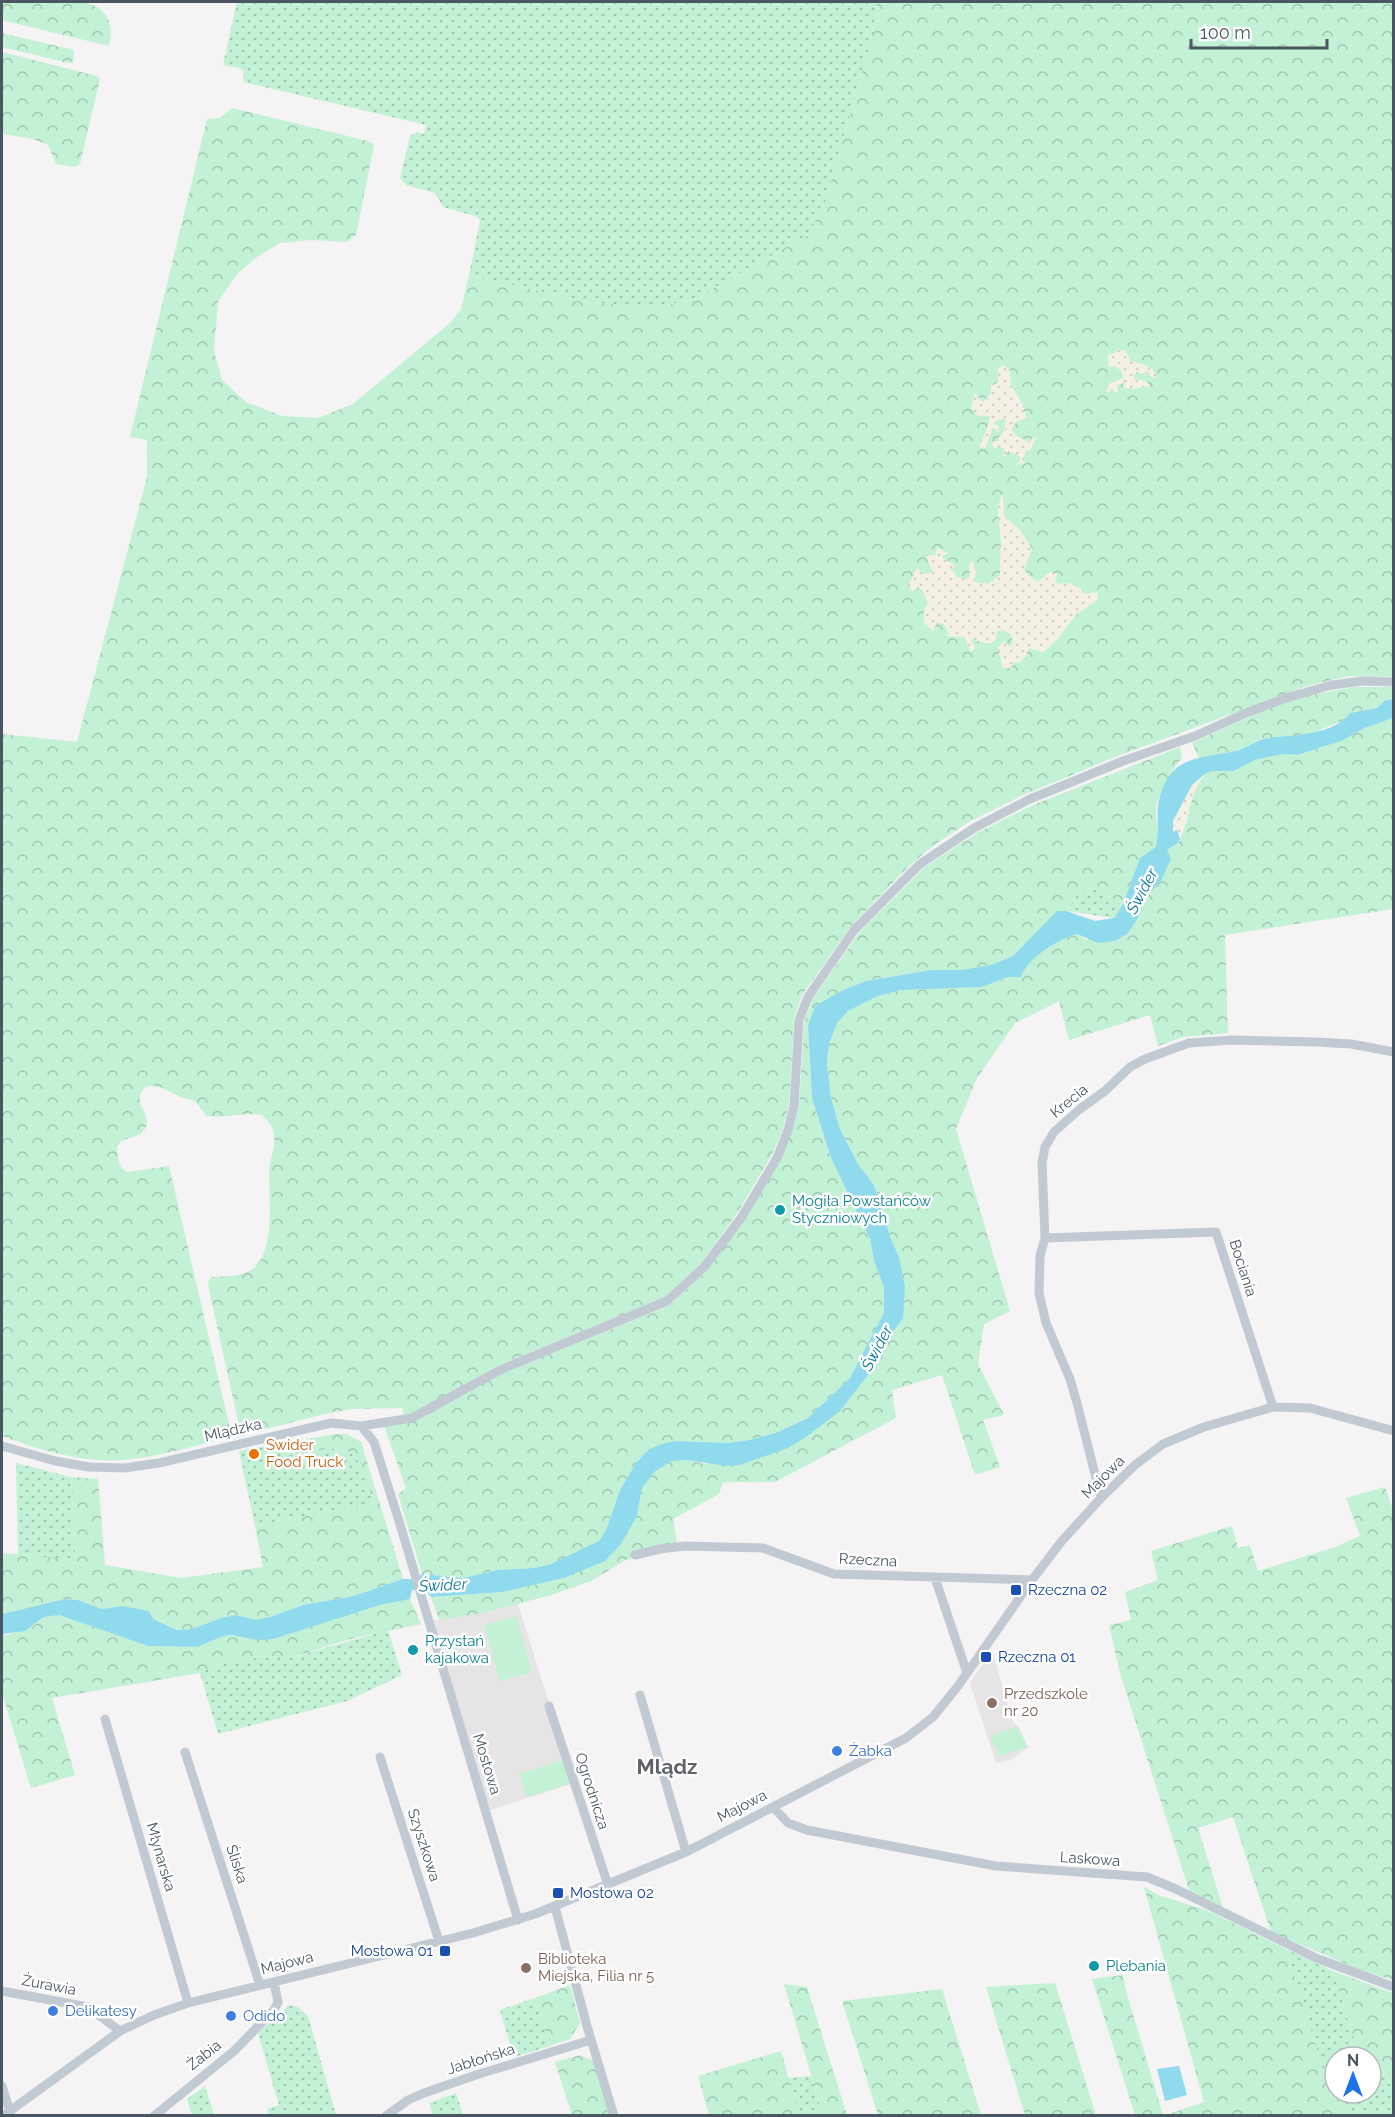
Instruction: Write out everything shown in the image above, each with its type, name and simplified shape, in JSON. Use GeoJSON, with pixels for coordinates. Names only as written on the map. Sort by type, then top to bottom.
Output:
{"type":"FeatureCollection","features":[{"type":"Feature","properties":{"kind":"street","name":"Mlądzka"},"geometry":{"type":"LineString","coordinates":[[2,1446],[55,1461],[89,1467],[124,1468],[159,1463],[331,1423],[361,1426],[412,1418],[500,1370],[667,1301],[704,1267],[741,1218],[780,1149],[794,1106],[799,1020],[808,997],[855,928],[920,864],[974,828],[1030,799],[1125,760],[1195,736],[1248,712],[1289,697],[1332,686],[1394,682]]}},
{"type":"Feature","properties":{"kind":"street","name":"Krecia"},"geometry":{"type":"LineString","coordinates":[[1101,1498],[1070,1378],[1046,1323],[1038,1293],[1040,1256],[1046,1238],[1042,1164],[1045,1147],[1054,1132],[1080,1109],[1106,1091],[1130,1067],[1144,1059],[1189,1043],[1233,1040],[1316,1042],[1350,1044],[1394,1052]]}},
{"type":"Feature","properties":{"kind":"street","name":"Bociania"},"geometry":{"type":"LineString","coordinates":[[1046,1238],[1216,1232],[1273,1407]]}},
{"type":"Feature","properties":{"kind":"street","name":"Majowa"},"geometry":{"type":"LineString","coordinates":[[8,2114],[120,2031],[154,2015],[188,2003],[518,1920],[555,1907],[686,1851],[906,1738],[933,1717],[1061,1542],[1135,1465],[1163,1444],[1204,1427],[1273,1407],[1310,1408],[1394,1431]]}},
{"type":"Feature","properties":{"kind":"street","name":"Mostowa"},"geometry":{"type":"LineString","coordinates":[[361,1426],[374,1442],[518,1920]]}},
{"type":"Feature","properties":{"kind":"street","name":"Rzeczna"},"geometry":{"type":"LineString","coordinates":[[635,1556],[660,1549],[685,1546],[763,1548],[834,1574],[1032,1580]]}},
{"type":"Feature","properties":{"kind":"street"},"geometry":{"type":"LineString","coordinates":[[935,1578],[967,1673]]}},
{"type":"Feature","properties":{"kind":"street"},"geometry":{"type":"LineString","coordinates":[[640,1695],[686,1851]]}},
{"type":"Feature","properties":{"kind":"street","name":"Ogrodnicza"},"geometry":{"type":"LineString","coordinates":[[549,1706],[608,1885]]}},
{"type":"Feature","properties":{"kind":"street","name":"Młynarska"},"geometry":{"type":"LineString","coordinates":[[105,1719],[188,2003]]}},
{"type":"Feature","properties":{"kind":"street","name":"Śliska"},"geometry":{"type":"LineString","coordinates":[[186,1752],[260,1985]]}},
{"type":"Feature","properties":{"kind":"street","name":"Szyszkowa"},"geometry":{"type":"LineString","coordinates":[[380,1757],[439,1941]]}},
{"type":"Feature","properties":{"kind":"street","name":"Laskowa"},"geometry":{"type":"LineString","coordinates":[[773,1807],[788,1823],[807,1830],[996,1866],[1147,1877],[1316,1958],[1394,1987]]}},
{"type":"Feature","properties":{"kind":"street"},"geometry":{"type":"LineString","coordinates":[[555,1907],[614,2115]]}},
{"type":"Feature","properties":{"kind":"street","name":"Żabia"},"geometry":{"type":"LineString","coordinates":[[154,2115],[234,2051],[274,2010],[278,2002],[274,1982]]}},
{"type":"Feature","properties":{"kind":"street","name":"Żurawia"},"geometry":{"type":"LineString","coordinates":[[2,1991],[87,2007],[120,2031]]}},
{"type":"Feature","properties":{"kind":"street","name":"Jabłońska"},"geometry":{"type":"LineString","coordinates":[[386,2115],[408,2100],[424,2093],[487,2071],[591,2040]]}},
{"type":"Feature","properties":{"kind":"street"},"geometry":{"type":"LineString","coordinates":[[2,2086],[8,2114]]}},
{"type":"Feature","properties":{"kind":"shaded area"},"geometry":{"type":"Polygon","coordinates":[[[518,1604],[574,1783],[485,1812],[429,1621],[483,1613],[518,1604]]]}},
{"type":"Feature","properties":{"kind":"shaded area","name":"Przedszkole nr 20"},"geometry":{"type":"Polygon","coordinates":[[[992,1651],[1013,1722],[1018,1726],[1028,1747],[1011,1760],[996,1763],[970,1683],[992,1651]]]}},
{"type":"Feature","properties":{"kind":"green space"},"geometry":{"type":"Polygon","coordinates":[[[2,2],[83,2],[91,4],[98,7],[107,17],[111,30],[109,46],[2,20],[2,2]]]}},
{"type":"Feature","properties":{"kind":"green space"},"geometry":{"type":"Polygon","coordinates":[[[237,2],[877,2],[873,34],[825,203],[808,235],[695,299],[653,308],[581,301],[469,275],[480,221],[478,217],[443,207],[435,193],[406,185],[400,178],[410,136],[417,132],[424,134],[426,125],[243,82],[244,72],[240,68],[223,65],[237,2]]]}},
{"type":"Feature","properties":{"kind":"green space"},"geometry":{"type":"Polygon","coordinates":[[[877,2],[1393,2],[1393,677],[1349,676],[1307,686],[1115,757],[1021,796],[969,822],[934,845],[909,866],[852,925],[802,995],[794,1018],[789,1105],[783,1128],[772,1155],[736,1215],[701,1263],[665,1297],[497,1366],[410,1415],[405,1416],[402,1408],[352,1409],[241,1435],[208,1285],[212,1277],[236,1275],[252,1270],[262,1257],[270,1221],[269,1171],[274,1144],[273,1132],[270,1124],[262,1115],[206,1116],[194,1101],[159,1087],[143,1089],[140,1103],[147,1119],[146,1127],[137,1136],[121,1142],[117,1152],[119,1162],[128,1172],[169,1166],[232,1437],[151,1456],[107,1460],[61,1454],[2,1436],[2,734],[77,742],[147,477],[147,440],[130,437],[207,119],[220,118],[232,108],[368,141],[374,145],[356,235],[347,242],[311,240],[280,243],[257,257],[237,274],[218,302],[214,351],[222,380],[246,402],[282,416],[318,418],[353,404],[450,323],[461,309],[469,275],[581,301],[653,308],[695,299],[808,235],[825,203],[873,34],[877,2]],[[1126,352],[1115,366],[1122,371],[1123,378],[1109,384],[1109,390],[1123,382],[1127,383],[1124,387],[1135,389],[1147,382],[1134,379],[1134,374],[1154,370],[1130,361],[1126,352]],[[1009,369],[983,403],[975,394],[971,408],[984,415],[990,415],[985,448],[993,427],[999,432],[993,425],[995,421],[1005,418],[1000,443],[1000,447],[1005,448],[1003,454],[1005,456],[1008,451],[1020,456],[1021,463],[1025,463],[1023,461],[1025,451],[1035,437],[1028,442],[1014,434],[1011,429],[1016,422],[1026,417],[1022,404],[1011,385],[1009,369]],[[1002,495],[998,510],[1001,540],[1000,575],[989,584],[972,582],[969,563],[970,576],[967,580],[955,577],[951,568],[955,566],[943,558],[943,555],[947,553],[938,548],[935,555],[926,556],[933,573],[924,574],[917,587],[922,589],[928,603],[924,613],[944,624],[948,632],[990,644],[997,631],[1004,630],[1011,634],[1013,643],[1010,647],[998,647],[1003,668],[1025,657],[1029,648],[1037,648],[1050,643],[1077,613],[1098,599],[1058,584],[1055,581],[1057,574],[1050,572],[1038,582],[1028,575],[1024,570],[1032,549],[1019,529],[1004,517],[1002,495]]]}},
{"type":"Feature","properties":{"kind":"green space"},"geometry":{"type":"Polygon","coordinates":[[[2,33],[74,50],[73,62],[68,63],[2,47],[2,33]]]}},
{"type":"Feature","properties":{"kind":"green space"},"geometry":{"type":"Polygon","coordinates":[[[2,52],[97,76],[100,79],[80,164],[75,167],[56,164],[48,145],[33,139],[4,134],[2,131],[2,52]]]}},
{"type":"Feature","properties":{"kind":"green space"},"geometry":{"type":"Polygon","coordinates":[[[1353,687],[1393,687],[1393,699],[1384,701],[1377,708],[1350,713],[1346,719],[1308,735],[1258,740],[1244,748],[1224,754],[1199,758],[1192,743],[1274,705],[1353,687]]]}},
{"type":"Feature","properties":{"kind":"green space"},"geometry":{"type":"Polygon","coordinates":[[[1393,718],[1393,909],[1225,935],[1228,1033],[1183,1037],[1158,1046],[1150,1015],[1069,1040],[1059,1001],[1015,1023],[977,1078],[956,1129],[1010,1311],[984,1324],[978,1364],[1004,1415],[983,1420],[1000,1467],[975,1475],[942,1375],[892,1390],[896,1418],[775,1482],[723,1482],[719,1494],[673,1519],[677,1542],[626,1560],[591,1581],[551,1595],[483,1613],[439,1620],[431,1597],[503,1592],[564,1578],[637,1516],[642,1488],[654,1472],[672,1461],[687,1460],[706,1464],[840,1411],[882,1357],[891,1334],[903,1319],[899,1257],[874,1185],[858,1164],[840,1129],[831,1098],[827,1062],[829,1044],[836,1023],[848,1011],[878,996],[901,990],[982,987],[1008,977],[1021,977],[1037,956],[1061,940],[1077,934],[1087,940],[1138,918],[1146,896],[1160,883],[1167,850],[1178,843],[1197,785],[1205,774],[1212,771],[1234,771],[1255,760],[1283,754],[1299,755],[1341,741],[1365,728],[1393,718]]]}},
{"type":"Feature","properties":{"kind":"green space"},"geometry":{"type":"Polygon","coordinates":[[[1180,747],[1182,758],[1166,782],[1157,803],[1156,847],[1140,859],[1123,904],[1117,903],[1110,895],[1090,888],[1077,895],[1066,911],[1057,912],[1013,956],[991,965],[961,970],[931,970],[866,981],[843,990],[815,1007],[808,1026],[812,1098],[831,1158],[870,1239],[874,1261],[884,1287],[884,1314],[850,1378],[808,1418],[778,1432],[728,1443],[674,1441],[646,1452],[636,1463],[620,1490],[606,1530],[599,1541],[575,1554],[534,1568],[497,1570],[463,1578],[422,1574],[398,1494],[406,1488],[384,1426],[502,1374],[670,1305],[708,1269],[792,1131],[799,1107],[804,1022],[812,1000],[861,930],[925,867],[977,833],[1033,805],[1180,747]]]}},
{"type":"Feature","properties":{"kind":"green space"},"geometry":{"type":"Polygon","coordinates":[[[1090,888],[1110,895],[1117,903],[1123,904],[1114,918],[1066,911],[1077,895],[1090,888]]]}},
{"type":"Feature","properties":{"kind":"green space"},"geometry":{"type":"Polygon","coordinates":[[[347,1434],[361,1442],[403,1579],[354,1596],[303,1605],[270,1617],[256,1620],[236,1615],[192,1629],[177,1630],[122,1606],[102,1609],[78,1600],[65,1599],[2,1614],[2,1553],[76,1560],[71,1477],[98,1479],[105,1565],[181,1578],[263,1567],[255,1526],[374,1503],[362,1468],[356,1458],[348,1452],[326,1449],[290,1455],[285,1443],[347,1434]]]}},
{"type":"Feature","properties":{"kind":"green space"},"geometry":{"type":"Polygon","coordinates":[[[285,1443],[290,1455],[326,1449],[348,1452],[356,1458],[362,1468],[374,1503],[255,1526],[239,1451],[285,1443]]]}},
{"type":"Feature","properties":{"kind":"green space"},"geometry":{"type":"Polygon","coordinates":[[[16,1463],[71,1477],[76,1561],[18,1555],[16,1463]]]}},
{"type":"Feature","properties":{"kind":"green space"},"geometry":{"type":"Polygon","coordinates":[[[1385,1487],[1394,1513],[1393,1980],[1358,1969],[1271,1932],[1233,1817],[1198,1828],[1223,1908],[1189,1890],[1120,1673],[1109,1625],[1131,1620],[1125,1592],[1158,1580],[1151,1551],[1232,1526],[1238,1548],[1250,1545],[1258,1571],[1335,1547],[1360,1536],[1346,1498],[1385,1487]]]}},
{"type":"Feature","properties":{"kind":"green space"},"geometry":{"type":"Polygon","coordinates":[[[410,1599],[421,1624],[350,1639],[296,1656],[264,1656],[210,1667],[200,1673],[52,1698],[75,1775],[31,1788],[2,1693],[2,1634],[7,1635],[33,1626],[44,1617],[59,1615],[148,1646],[198,1647],[223,1636],[232,1635],[256,1640],[380,1605],[410,1599]]]}},
{"type":"Feature","properties":{"kind":"green space"},"geometry":{"type":"Polygon","coordinates":[[[516,1616],[532,1672],[500,1681],[484,1625],[516,1616]]]}},
{"type":"Feature","properties":{"kind":"green space"},"geometry":{"type":"Polygon","coordinates":[[[388,1630],[402,1675],[347,1701],[218,1734],[200,1673],[210,1667],[265,1656],[297,1656],[388,1630]]]}},
{"type":"Feature","properties":{"kind":"green space"},"geometry":{"type":"Polygon","coordinates":[[[1017,1727],[1028,1747],[1000,1756],[990,1736],[1017,1727]]]}},
{"type":"Feature","properties":{"kind":"green space"},"geometry":{"type":"Polygon","coordinates":[[[563,1760],[570,1784],[527,1797],[519,1774],[563,1760]]]}},
{"type":"Feature","properties":{"kind":"green space"},"geometry":{"type":"Polygon","coordinates":[[[1144,1887],[1158,1895],[1209,1911],[1286,1949],[1323,2069],[1323,2105],[1346,2105],[1349,2115],[1166,2115],[1204,2102],[1144,1887]]]}},
{"type":"Feature","properties":{"kind":"green space"},"geometry":{"type":"Polygon","coordinates":[[[1286,1949],[1333,1971],[1356,2045],[1323,2045],[1323,2070],[1286,1949]]]}},
{"type":"Feature","properties":{"kind":"green space"},"geometry":{"type":"Polygon","coordinates":[[[1333,1971],[1393,1993],[1393,2076],[1383,2069],[1383,2045],[1356,2045],[1333,1971]]]}},
{"type":"Feature","properties":{"kind":"green space"},"geometry":{"type":"Polygon","coordinates":[[[1123,1975],[1163,2115],[1135,2115],[1092,1979],[1123,1975]]]}},
{"type":"Feature","properties":{"kind":"green space"},"geometry":{"type":"Polygon","coordinates":[[[1055,1983],[1096,2115],[1025,2115],[986,1987],[1055,1983]]]}},
{"type":"Feature","properties":{"kind":"green space"},"geometry":{"type":"Polygon","coordinates":[[[784,1984],[807,1987],[847,2115],[823,2115],[784,1984]]]}},
{"type":"Feature","properties":{"kind":"green space"},"geometry":{"type":"Polygon","coordinates":[[[570,1985],[580,2023],[570,2039],[550,2046],[535,1998],[570,1985]]]}},
{"type":"Feature","properties":{"kind":"green space"},"geometry":{"type":"Polygon","coordinates":[[[942,1989],[981,2115],[878,2115],[842,2001],[942,1989]]]}},
{"type":"Feature","properties":{"kind":"green space"},"geometry":{"type":"Polygon","coordinates":[[[535,1998],[550,2046],[514,2057],[500,2010],[535,1998]]]}},
{"type":"Feature","properties":{"kind":"green space"},"geometry":{"type":"Polygon","coordinates":[[[289,2005],[298,2007],[308,2016],[336,2115],[269,2115],[267,2109],[279,2105],[258,2033],[289,2005]]]}},
{"type":"Feature","properties":{"kind":"green space"},"geometry":{"type":"Polygon","coordinates":[[[781,2051],[799,2115],[709,2115],[698,2076],[781,2051]]]}},
{"type":"Feature","properties":{"kind":"green space"},"geometry":{"type":"Polygon","coordinates":[[[580,2055],[595,2062],[609,2115],[572,2115],[555,2062],[580,2055]]]}},
{"type":"Feature","properties":{"kind":"green space"},"geometry":{"type":"Polygon","coordinates":[[[1383,2069],[1393,2076],[1393,2115],[1349,2115],[1346,2105],[1383,2105],[1383,2069]]]}},
{"type":"Feature","properties":{"kind":"green space"},"geometry":{"type":"Polygon","coordinates":[[[811,2076],[823,2115],[799,2115],[787,2078],[811,2076]]]}},
{"type":"Feature","properties":{"kind":"green space"},"geometry":{"type":"Polygon","coordinates":[[[205,2086],[214,2115],[192,2115],[187,2099],[205,2086]]]}},
{"type":"Feature","properties":{"kind":"green space"},"geometry":{"type":"Polygon","coordinates":[[[456,2093],[463,2115],[433,2115],[429,2103],[456,2093]]]}},
{"type":"Feature","properties":{"kind":"sand"},"geometry":{"type":"Polygon","coordinates":[[[1118,348],[1126,351],[1130,361],[1145,366],[1155,373],[1157,376],[1153,378],[1146,371],[1144,373],[1147,376],[1137,372],[1134,375],[1134,379],[1147,382],[1150,386],[1124,388],[1126,383],[1123,382],[1118,385],[1118,392],[1114,392],[1112,388],[1106,392],[1109,384],[1123,378],[1122,371],[1115,366],[1109,367],[1108,355],[1117,352],[1118,348]]]}},
{"type":"Feature","properties":{"kind":"sand"},"geometry":{"type":"Polygon","coordinates":[[[1003,365],[1009,369],[1011,385],[1027,417],[1016,422],[1011,429],[1014,434],[1028,442],[1037,436],[1031,449],[1025,452],[1023,461],[1025,464],[1017,465],[1020,456],[1008,451],[1004,457],[1004,448],[995,449],[992,445],[993,441],[999,441],[999,435],[1003,435],[1005,418],[995,421],[994,424],[998,426],[999,432],[993,427],[985,448],[979,447],[990,416],[978,416],[971,408],[974,396],[975,394],[984,403],[991,395],[991,386],[998,382],[998,369],[1003,365]]]}},
{"type":"Feature","properties":{"kind":"sand"},"geometry":{"type":"Polygon","coordinates":[[[1003,494],[1004,517],[1019,529],[1032,549],[1024,570],[1028,575],[1038,582],[1050,572],[1057,574],[1055,581],[1058,584],[1073,584],[1085,594],[1097,592],[1098,599],[1076,615],[1055,642],[1043,652],[1029,648],[1025,657],[1019,663],[1014,662],[1011,668],[1003,668],[998,648],[1003,641],[1010,647],[1013,643],[1011,634],[1004,630],[997,631],[996,639],[990,644],[970,639],[975,647],[970,652],[965,637],[947,636],[948,632],[944,624],[937,622],[933,631],[924,623],[924,613],[928,603],[922,589],[917,587],[912,592],[908,585],[917,568],[924,574],[933,573],[926,555],[935,555],[937,548],[948,553],[943,555],[943,558],[956,567],[951,568],[951,571],[955,572],[956,577],[967,579],[970,576],[969,563],[973,561],[976,572],[973,582],[989,584],[1000,575],[1001,541],[998,511],[1003,494]]]}},
{"type":"Feature","properties":{"kind":"sand"},"geometry":{"type":"Polygon","coordinates":[[[1205,774],[1196,789],[1179,837],[1177,831],[1173,833],[1179,809],[1187,792],[1205,774]]]}},
{"type":"Feature","properties":{"kind":"water","name":"Świder"},"geometry":{"type":"Polygon","coordinates":[[[1393,699],[1393,718],[1365,728],[1341,741],[1298,755],[1283,754],[1255,760],[1234,771],[1212,771],[1192,785],[1173,821],[1173,832],[1177,830],[1180,839],[1167,850],[1171,859],[1160,883],[1146,896],[1138,918],[1127,934],[1115,941],[1098,943],[1077,934],[1044,950],[1030,963],[1021,977],[1008,977],[982,987],[901,990],[878,996],[848,1011],[837,1023],[829,1044],[827,1062],[831,1098],[840,1129],[858,1164],[874,1185],[899,1257],[905,1287],[903,1319],[891,1334],[882,1357],[840,1411],[806,1437],[788,1448],[740,1465],[726,1466],[687,1460],[672,1461],[654,1472],[642,1488],[637,1516],[621,1544],[605,1561],[564,1578],[503,1592],[431,1597],[424,1590],[412,1590],[410,1599],[380,1605],[273,1639],[256,1640],[232,1635],[223,1636],[198,1647],[148,1646],[59,1615],[44,1617],[25,1631],[2,1634],[2,1614],[65,1599],[78,1600],[102,1609],[122,1606],[149,1611],[153,1619],[177,1630],[192,1629],[236,1615],[256,1620],[270,1617],[303,1605],[354,1596],[403,1579],[415,1579],[422,1574],[463,1578],[497,1570],[534,1568],[551,1564],[599,1541],[606,1530],[620,1490],[636,1463],[646,1452],[658,1445],[674,1441],[728,1443],[749,1440],[778,1432],[808,1418],[850,1378],[884,1313],[884,1287],[874,1261],[870,1239],[831,1158],[812,1098],[808,1026],[815,1006],[843,990],[866,981],[931,970],[961,970],[991,965],[1013,956],[1057,911],[1066,911],[1095,921],[1114,918],[1123,904],[1140,858],[1156,847],[1159,799],[1166,781],[1180,765],[1198,758],[1239,750],[1264,739],[1322,730],[1342,721],[1350,713],[1377,708],[1384,701],[1393,699]]]}},
{"type":"Feature","properties":{"kind":"water"},"geometry":{"type":"Polygon","coordinates":[[[1179,2066],[1187,2095],[1165,2101],[1157,2069],[1179,2066]]]}},
{"type":"Feature","properties":{"kind":"place","name":"Mogiła Powstańców Styczniowych"},"geometry":{"type":"Point","coordinates":[780,1210]}},
{"type":"Feature","properties":{"kind":"place","name":"Swider Food Truck"},"geometry":{"type":"Point","coordinates":[254,1454]}},
{"type":"Feature","properties":{"kind":"place","name":"Rzeczna 02"},"geometry":{"type":"Point","coordinates":[1016,1590]}},
{"type":"Feature","properties":{"kind":"place","name":"Przystań kajakowa"},"geometry":{"type":"Point","coordinates":[413,1650]}},
{"type":"Feature","properties":{"kind":"place","name":"Rzeczna 01"},"geometry":{"type":"Point","coordinates":[986,1657]}},
{"type":"Feature","properties":{"kind":"place","name":"Przedszkole nr 20"},"geometry":{"type":"Point","coordinates":[992,1703]}},
{"type":"Feature","properties":{"kind":"place","name":"Żabka"},"geometry":{"type":"Point","coordinates":[837,1751]}},
{"type":"Feature","properties":{"kind":"place","name":"Mostowa 02"},"geometry":{"type":"Point","coordinates":[558,1893]}},
{"type":"Feature","properties":{"kind":"place","name":"Mostowa 01"},"geometry":{"type":"Point","coordinates":[445,1951]}},
{"type":"Feature","properties":{"kind":"place","name":"Plebania"},"geometry":{"type":"Point","coordinates":[1094,1966]}},
{"type":"Feature","properties":{"kind":"place","name":"Biblioteka Miejska, Filia nr 5"},"geometry":{"type":"Point","coordinates":[526,1968]}},
{"type":"Feature","properties":{"kind":"place","name":"Delikatesy"},"geometry":{"type":"Point","coordinates":[53,2011]}},
{"type":"Feature","properties":{"kind":"place","name":"Odido"},"geometry":{"type":"Point","coordinates":[231,2016]}},
{"type":"Feature","properties":{"kind":"district","name":"Mlądz"},"geometry":{"type":"Point","coordinates":[667,1766]}}]}
